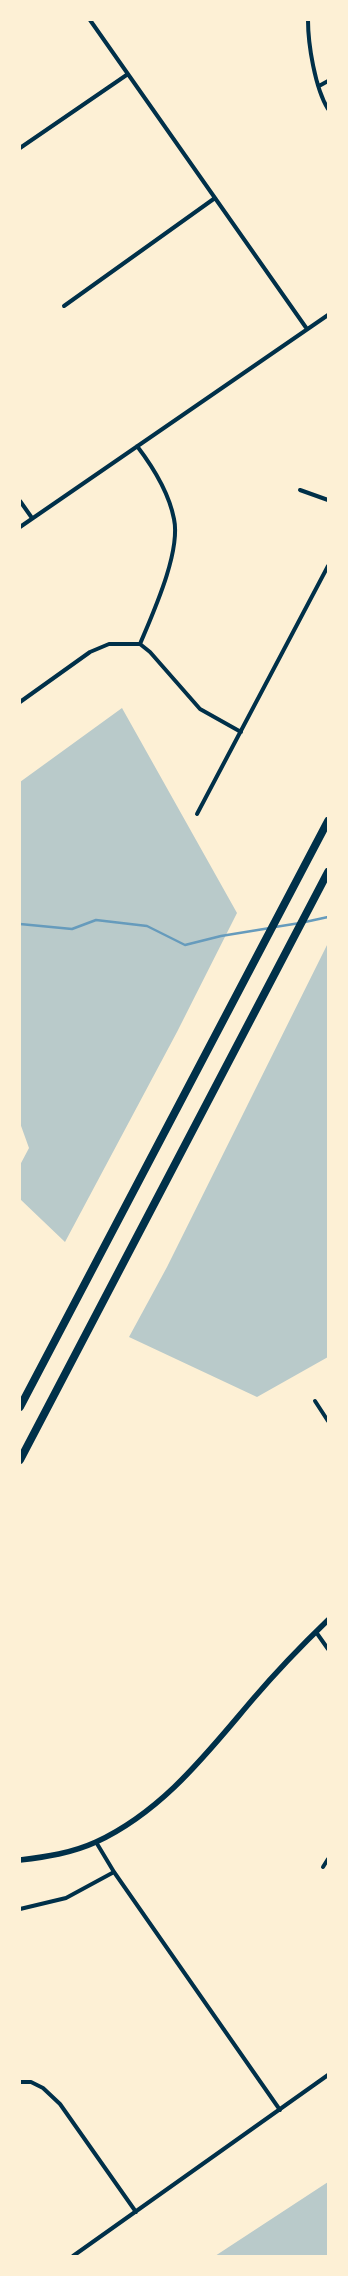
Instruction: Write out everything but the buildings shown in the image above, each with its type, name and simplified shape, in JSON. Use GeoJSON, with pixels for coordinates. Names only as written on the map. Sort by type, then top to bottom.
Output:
{"type":"FeatureCollection","features":[{"type":"Feature","properties":{"kind":"highway"},"geometry":{"type":"LineString","coordinates":[[20,1407],[256,955],[328,821]]}},
{"type":"Feature","properties":{"kind":"highway"},"geometry":{"type":"LineString","coordinates":[[20,1460],[328,872]]}},
{"type":"Feature","properties":{"kind":"street"},"geometry":{"type":"LineString","coordinates":[[90,20],[307,329]]}},
{"type":"Feature","properties":{"kind":"street"},"geometry":{"type":"LineString","coordinates":[[308,20],[312,59],[319,86],[328,109]]}},
{"type":"Feature","properties":{"kind":"street"},"geometry":{"type":"LineString","coordinates":[[20,148],[128,74]]}},
{"type":"Feature","properties":{"kind":"street"},"geometry":{"type":"LineString","coordinates":[[319,86],[328,82]]}},
{"type":"Feature","properties":{"kind":"street"},"geometry":{"type":"LineString","coordinates":[[64,306],[215,198]]}},
{"type":"Feature","properties":{"kind":"street"},"geometry":{"type":"LineString","coordinates":[[20,527],[328,314]]}},
{"type":"Feature","properties":{"kind":"street"},"geometry":{"type":"LineString","coordinates":[[137,446],[151,464],[172,508],[176,533],[169,562],[140,644]]}},
{"type":"Feature","properties":{"kind":"street"},"geometry":{"type":"LineString","coordinates":[[300,490],[328,500]]}},
{"type":"Feature","properties":{"kind":"street"},"geometry":{"type":"LineString","coordinates":[[20,501],[32,518]]}},
{"type":"Feature","properties":{"kind":"street"},"geometry":{"type":"LineString","coordinates":[[197,814],[328,566]]}},
{"type":"Feature","properties":{"kind":"street"},"geometry":{"type":"LineString","coordinates":[[20,702],[90,652],[109,644],[140,644],[150,652],[200,709],[241,732]]}},
{"type":"Feature","properties":{"kind":"street"},"geometry":{"type":"LineString","coordinates":[[315,1401],[328,1421]]}},
{"type":"Feature","properties":{"kind":"street"},"geometry":{"type":"LineString","coordinates":[[20,1860],[67,1853],[96,1842],[132,1821],[169,1792],[190,1772],[255,1697],[328,1620]]}},
{"type":"Feature","properties":{"kind":"street"},"geometry":{"type":"LineString","coordinates":[[316,1632],[328,1649]]}},
{"type":"Feature","properties":{"kind":"street"},"geometry":{"type":"LineString","coordinates":[[96,1842],[114,1872],[280,2110]]}},
{"type":"Feature","properties":{"kind":"street"},"geometry":{"type":"LineString","coordinates":[[323,1867],[328,1858]]}},
{"type":"Feature","properties":{"kind":"street"},"geometry":{"type":"LineString","coordinates":[[20,1909],[66,1898],[114,1872]]}},
{"type":"Feature","properties":{"kind":"street"},"geometry":{"type":"LineString","coordinates":[[73,2256],[328,2075]]}},
{"type":"Feature","properties":{"kind":"street"},"geometry":{"type":"LineString","coordinates":[[20,2082],[31,2082],[43,2088],[60,2104],[136,2212]]}},
{"type":"Feature","properties":{"kind":"shaded area"},"geometry":{"type":"Polygon","coordinates":[[[122,708],[237,913],[177,1032],[65,1242],[20,1199],[20,1165],[29,1148],[20,1123],[20,782],[122,708]]]}},
{"type":"Feature","properties":{"kind":"shaded area"},"geometry":{"type":"Polygon","coordinates":[[[328,943],[328,1357],[257,1397],[129,1337],[167,1267],[328,943]]]}},
{"type":"Feature","properties":{"kind":"shaded area"},"geometry":{"type":"Polygon","coordinates":[[[328,2182],[328,2256],[215,2256],[328,2182]]]}},
{"type":"Feature","properties":{"kind":"waterway"},"geometry":{"type":"LineString","coordinates":[[305,922],[328,917]]}},
{"type":"Feature","properties":{"kind":"waterway"},"geometry":{"type":"LineString","coordinates":[[20,924],[72,929],[96,920],[147,926],[185,945],[221,936],[270,928]]}},
{"type":"Feature","properties":{"kind":"waterway"},"geometry":{"type":"LineString","coordinates":[[275,927],[300,923]]}}]}
